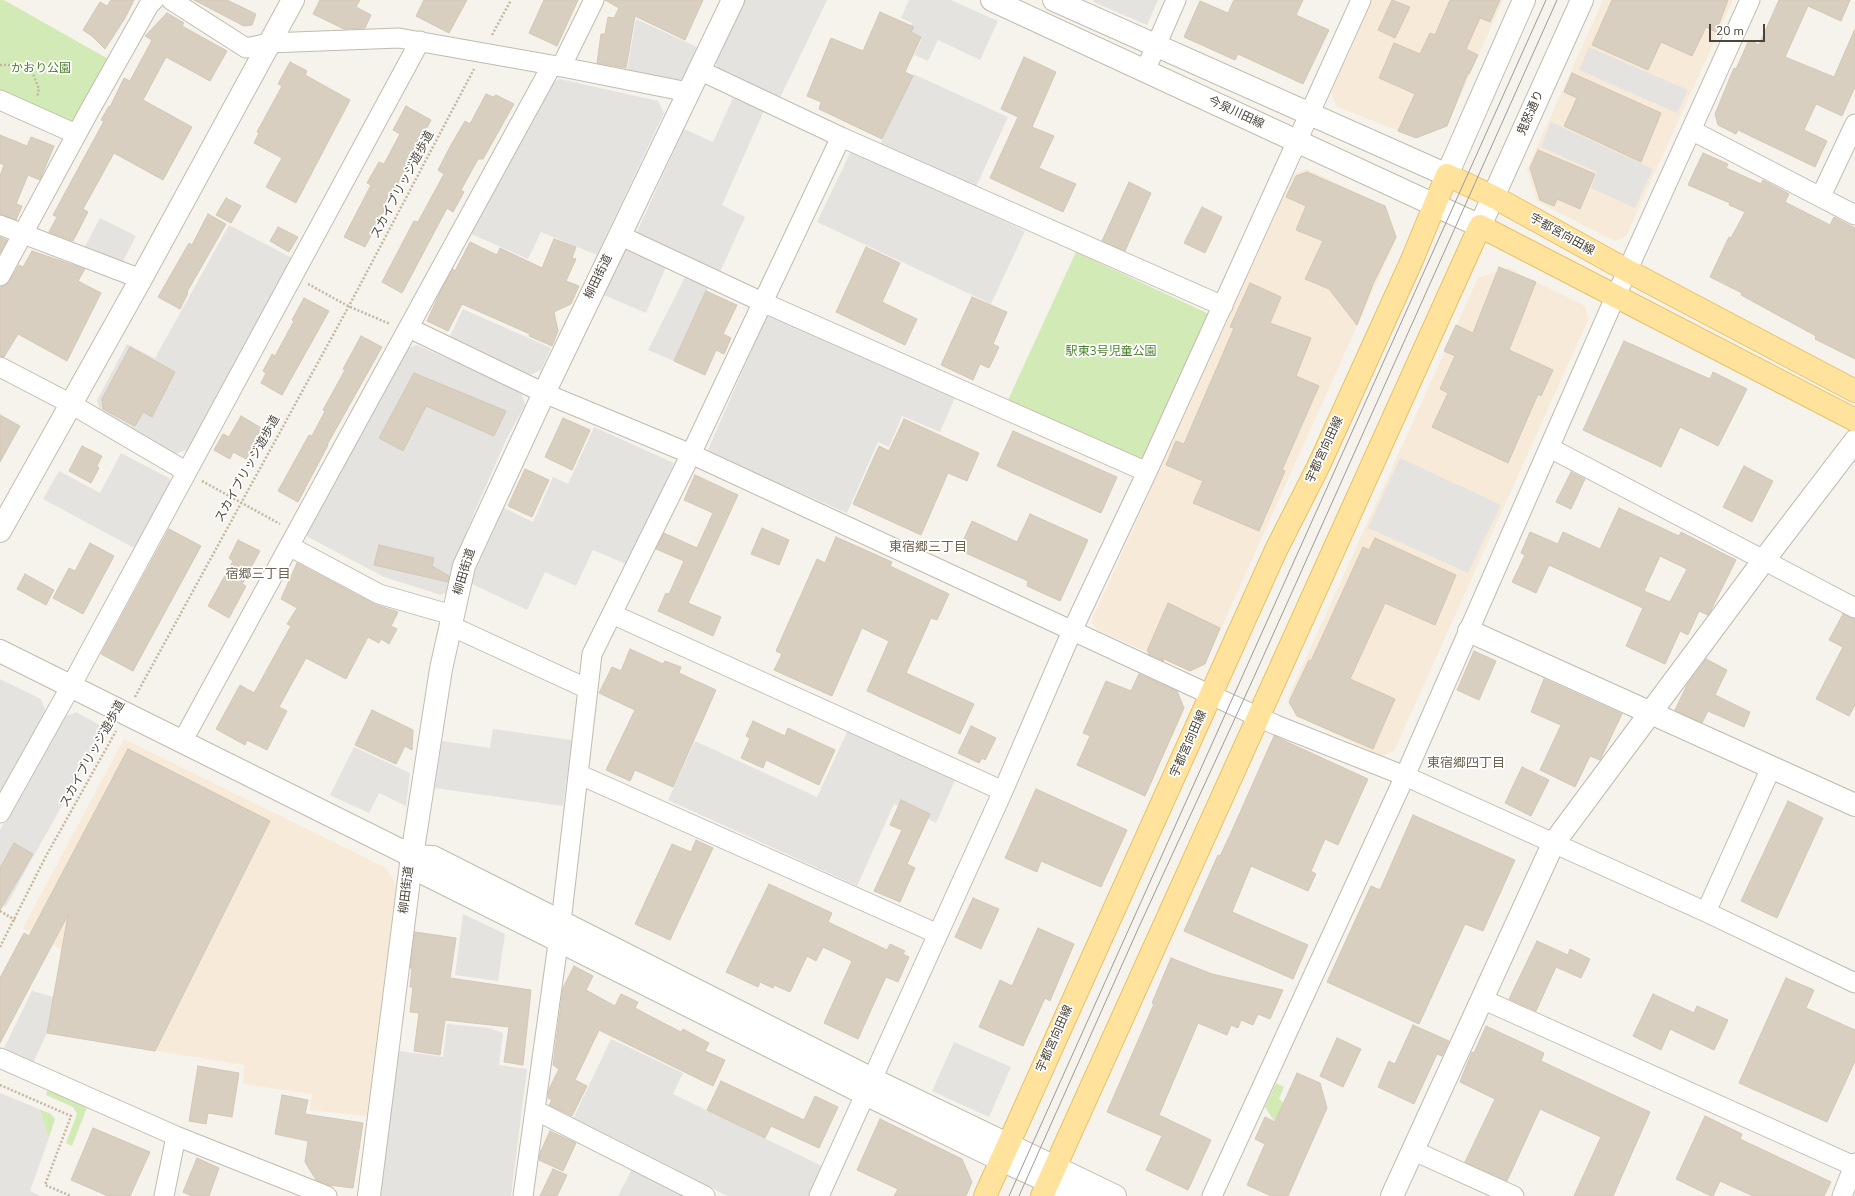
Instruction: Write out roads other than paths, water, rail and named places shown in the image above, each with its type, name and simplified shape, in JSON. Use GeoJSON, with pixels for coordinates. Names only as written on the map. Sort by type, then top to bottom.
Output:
{"type":"FeatureCollection","features":[{"type":"Feature","properties":{"kind":"main road","name":"宇都宮向田線"},"geometry":{"type":"LineString","coordinates":[[985,1196],[1276,550],[1319,465],[1412,260],[1447,175],[1494,197],[1628,271],[1855,391]]}},
{"type":"Feature","properties":{"kind":"main road"},"geometry":{"type":"LineString","coordinates":[[1049,1182],[1260,717],[1480,226],[1855,420]]}},
{"type":"Feature","properties":{"kind":"street"},"geometry":{"type":"LineString","coordinates":[[0,276],[76,134],[149,5],[154,0]]}},
{"type":"Feature","properties":{"kind":"street"},"geometry":{"type":"LineString","coordinates":[[171,0],[246,48],[269,43],[399,38],[557,66],[688,92]]}},
{"type":"Feature","properties":{"kind":"street"},"geometry":{"type":"LineString","coordinates":[[0,531],[141,279],[293,0]]}},
{"type":"Feature","properties":{"kind":"street"},"geometry":{"type":"LineString","coordinates":[[182,742],[408,330],[594,0]]}},
{"type":"Feature","properties":{"kind":"street","name":"柳田街道"},"geometry":{"type":"LineString","coordinates":[[369,1196],[412,856],[441,669],[464,566],[483,521],[733,0]]}},
{"type":"Feature","properties":{"kind":"street","name":"今泉川田線"},"geometry":{"type":"LineString","coordinates":[[992,0],[1480,226]]}},
{"type":"Feature","properties":{"kind":"street"},"geometry":{"type":"LineString","coordinates":[[1054,0],[1447,175],[1524,0]]}},
{"type":"Feature","properties":{"kind":"street"},"geometry":{"type":"LineString","coordinates":[[1145,71],[1176,0]]}},
{"type":"Feature","properties":{"kind":"street"},"geometry":{"type":"LineString","coordinates":[[819,1196],[1003,791],[1072,631],[1147,472],[1361,0]]}},
{"type":"Feature","properties":{"kind":"street","name":"鬼怒通り"},"geometry":{"type":"LineString","coordinates":[[1480,226],[1582,0]]}},
{"type":"Feature","properties":{"kind":"street"},"geometry":{"type":"LineString","coordinates":[[1212,1196],[1405,776],[1616,296],[1750,0]]}},
{"type":"Feature","properties":{"kind":"street"},"geometry":{"type":"LineString","coordinates":[[0,813],[72,686],[420,41]]}},
{"type":"Feature","properties":{"kind":"street"},"geometry":{"type":"LineString","coordinates":[[699,70],[841,137],[1223,306]]}},
{"type":"Feature","properties":{"kind":"street"},"geometry":{"type":"LineString","coordinates":[[0,100],[76,134]]}},
{"type":"Feature","properties":{"kind":"street"},"geometry":{"type":"LineString","coordinates":[[1821,196],[1855,124]]}},
{"type":"Feature","properties":{"kind":"street"},"geometry":{"type":"LineString","coordinates":[[1691,130],[1821,196],[1855,215]]}},
{"type":"Feature","properties":{"kind":"street"},"geometry":{"type":"LineString","coordinates":[[523,1196],[559,931],[592,654],[691,454],[841,137]]}},
{"type":"Feature","properties":{"kind":"street"},"geometry":{"type":"LineString","coordinates":[[0,225],[141,279]]}},
{"type":"Feature","properties":{"kind":"street"},"geometry":{"type":"LineString","coordinates":[[619,235],[762,302],[1147,472]]}},
{"type":"Feature","properties":{"kind":"street"},"geometry":{"type":"LineString","coordinates":[[408,330],[544,393],[691,454],[1260,717],[1405,776],[1706,912],[1855,983]]}},
{"type":"Feature","properties":{"kind":"street"},"geometry":{"type":"LineString","coordinates":[[0,367],[71,404],[187,472]]}},
{"type":"Feature","properties":{"kind":"street"},"geometry":{"type":"LineString","coordinates":[[1392,1196],[1553,844],[1764,560],[1855,441]]}},
{"type":"Feature","properties":{"kind":"street"},"geometry":{"type":"LineString","coordinates":[[1550,448],[1855,608]]}},
{"type":"Feature","properties":{"kind":"street"},"geometry":{"type":"LineString","coordinates":[[293,539],[378,594],[452,620],[588,689]]}},
{"type":"Feature","properties":{"kind":"street"},"geometry":{"type":"LineString","coordinates":[[612,614],[1003,791]]}},
{"type":"Feature","properties":{"kind":"street"},"geometry":{"type":"LineString","coordinates":[[1469,631],[1650,714],[1855,805]]}},
{"type":"Feature","properties":{"kind":"street"},"geometry":{"type":"LineString","coordinates":[[0,651],[412,856],[433,857],[559,931],[868,1087],[1004,1152],[1049,1182],[1081,1196]]}},
{"type":"Feature","properties":{"kind":"street"},"geometry":{"type":"LineString","coordinates":[[1706,912],[1771,768]]}},
{"type":"Feature","properties":{"kind":"street"},"geometry":{"type":"LineString","coordinates":[[578,774],[938,934]]}},
{"type":"Feature","properties":{"kind":"street"},"geometry":{"type":"LineString","coordinates":[[1482,999],[1854,1164],[1842,1196]]}},
{"type":"Feature","properties":{"kind":"street"},"geometry":{"type":"LineString","coordinates":[[0,1058],[176,1136],[327,1196]]}},
{"type":"Feature","properties":{"kind":"street"},"geometry":{"type":"LineString","coordinates":[[535,1110],[705,1196]]}},
{"type":"Feature","properties":{"kind":"street"},"geometry":{"type":"LineString","coordinates":[[164,1196],[176,1136]]}},
{"type":"Feature","properties":{"kind":"street"},"geometry":{"type":"LineString","coordinates":[[1412,1150],[1514,1196]]}},
{"type":"Feature","properties":{"kind":"street"},"geometry":{"type":"LineString","coordinates":[[1049,1182],[1115,1196]]}},
{"type":"Feature","properties":{"kind":"tram line"},"geometry":{"type":"LineString","coordinates":[[1009,1196],[1546,0]]}},
{"type":"Feature","properties":{"kind":"tram line"},"geometry":{"type":"LineString","coordinates":[[1019,1196],[1138,929],[1254,677],[1557,0]]}},
{"type":"Feature","properties":{"kind":"district","name":"東宿郷三丁目"},"geometry":{"type":"Point","coordinates":[928,548]}},
{"type":"Feature","properties":{"kind":"district","name":"宿郷三丁目"},"geometry":{"type":"Point","coordinates":[258,575]}},
{"type":"Feature","properties":{"kind":"district","name":"東宿郷四丁目"},"geometry":{"type":"Point","coordinates":[1466,764]}},
{"type":"Feature","properties":{"kind":"park label","name":"かおり公園"},"geometry":{"type":"Point","coordinates":[41,69]}},
{"type":"Feature","properties":{"kind":"park label","name":"駅東3号児童公園"},"geometry":{"type":"Point","coordinates":[1111,352]}}]}
